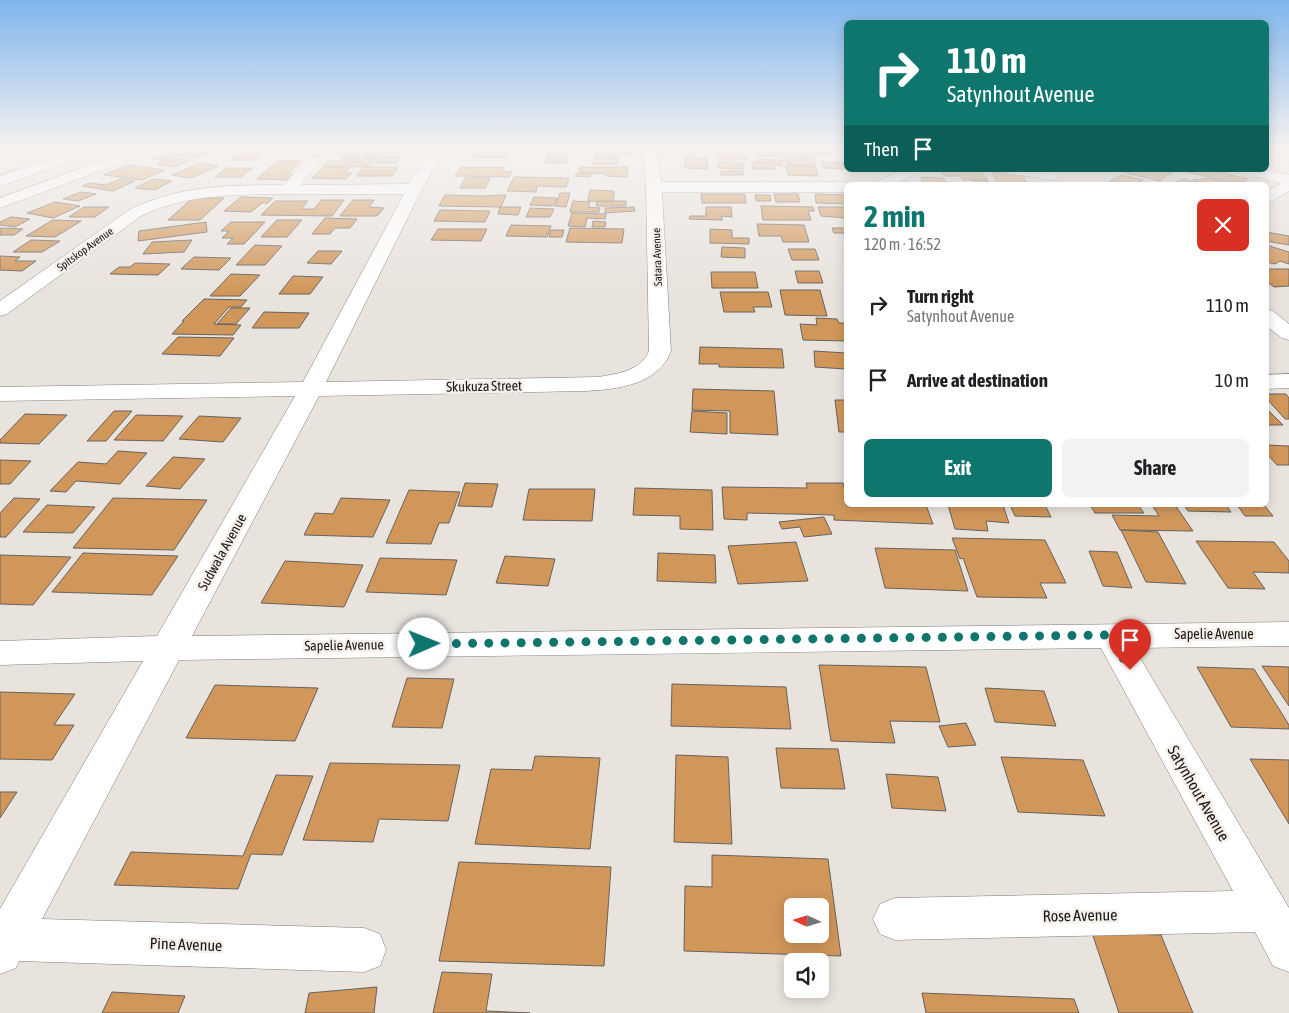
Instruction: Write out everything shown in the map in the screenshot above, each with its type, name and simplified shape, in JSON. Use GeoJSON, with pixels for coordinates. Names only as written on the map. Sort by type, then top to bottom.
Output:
{"type":"FeatureCollection","features":[{"type":"Feature","properties":{"kind":"street"},"geometry":{"type":"LineString","coordinates":[[0,203],[18,196]]}},
{"type":"Feature","properties":{"kind":"street","name":"Spitskop Avenue"},"geometry":{"type":"LineString","coordinates":[[0,310],[135,212],[178,196]]}},
{"type":"Feature","properties":{"kind":"street","name":"Sudwala Avenue"},"geometry":{"type":"LineString","coordinates":[[2,943],[169,648],[311,389],[410,196]]}},
{"type":"Feature","properties":{"kind":"street","name":"Satara Avenue"},"geometry":{"type":"LineString","coordinates":[[653,364],[660,351],[661,341],[654,196]]}},
{"type":"Feature","properties":{"kind":"street"},"geometry":{"type":"LineString","coordinates":[[1269,317],[1289,334]]}},
{"type":"Feature","properties":{"kind":"street","name":"Skukuza Street"},"geometry":{"type":"LineString","coordinates":[[311,389],[595,384],[632,376],[653,364]]}},
{"type":"Feature","properties":{"kind":"street"},"geometry":{"type":"LineString","coordinates":[[1269,382],[1289,381]]}},
{"type":"Feature","properties":{"kind":"street"},"geometry":{"type":"LineString","coordinates":[[0,394],[311,389]]}},
{"type":"Feature","properties":{"kind":"street","name":"Sapelie Avenue"},"geometry":{"type":"LineString","coordinates":[[0,653],[169,648],[1289,634]]}},
{"type":"Feature","properties":{"kind":"street","name":"Satynhout Avenue"},"geometry":{"type":"LineString","coordinates":[[1110,635],[1289,950]]}},
{"type":"Feature","properties":{"kind":"street","name":"Rose Avenue"},"geometry":{"type":"LineString","coordinates":[[895,919],[1266,911]]}},
{"type":"Feature","properties":{"kind":"street","name":"Pine Avenue"},"geometry":{"type":"LineString","coordinates":[[2,943],[364,950]]}},
{"type":"Feature","properties":{"kind":"building"},"geometry":{"type":"Polygon","coordinates":[[[70,196],[90,196],[78,201],[63,199],[70,196]]]}},
{"type":"Feature","properties":{"kind":"building"},"geometry":{"type":"Polygon","coordinates":[[[444,196],[505,196],[501,207],[439,206],[444,196]]]}},
{"type":"Feature","properties":{"kind":"building"},"geometry":{"type":"Polygon","coordinates":[[[559,196],[569,196],[566,207],[555,206],[559,196]]]}},
{"type":"Feature","properties":{"kind":"building"},"geometry":{"type":"Polygon","coordinates":[[[589,196],[614,196],[613,202],[588,201],[589,196]]]}},
{"type":"Feature","properties":{"kind":"building"},"geometry":{"type":"Polygon","coordinates":[[[701,196],[745,196],[746,203],[702,203],[701,196]]]}},
{"type":"Feature","properties":{"kind":"building"},"geometry":{"type":"Polygon","coordinates":[[[755,196],[770,196],[771,201],[756,201],[755,196]]]}},
{"type":"Feature","properties":{"kind":"building"},"geometry":{"type":"Polygon","coordinates":[[[775,196],[799,196],[800,202],[776,202],[775,196]]]}},
{"type":"Feature","properties":{"kind":"building"},"geometry":{"type":"Polygon","coordinates":[[[815,196],[844,196],[844,204],[816,203],[815,196]]]}},
{"type":"Feature","properties":{"kind":"building"},"geometry":{"type":"Polygon","coordinates":[[[241,197],[273,198],[268,203],[262,203],[251,212],[224,211],[241,197]]]}},
{"type":"Feature","properties":{"kind":"building"},"geometry":{"type":"Polygon","coordinates":[[[534,197],[557,198],[553,206],[530,205],[534,197]]]}},
{"type":"Feature","properties":{"kind":"building"},"geometry":{"type":"Polygon","coordinates":[[[193,198],[224,198],[200,220],[168,220],[193,198]]]}},
{"type":"Feature","properties":{"kind":"building"},"geometry":{"type":"Polygon","coordinates":[[[321,200],[344,200],[332,216],[261,215],[275,201],[308,201],[301,209],[314,209],[321,200]]]}},
{"type":"Feature","properties":{"kind":"building"},"geometry":{"type":"Polygon","coordinates":[[[353,200],[374,200],[369,207],[384,208],[377,216],[340,216],[353,200]]]}},
{"type":"Feature","properties":{"kind":"building"},"geometry":{"type":"Polygon","coordinates":[[[573,201],[590,202],[588,207],[600,208],[599,212],[570,212],[573,201]]]}},
{"type":"Feature","properties":{"kind":"building"},"geometry":{"type":"Polygon","coordinates":[[[597,201],[626,201],[626,206],[596,206],[597,201]]]}},
{"type":"Feature","properties":{"kind":"building"},"geometry":{"type":"Polygon","coordinates":[[[55,202],[80,206],[53,218],[27,213],[55,202]]]}},
{"type":"Feature","properties":{"kind":"building"},"geometry":{"type":"Polygon","coordinates":[[[761,206],[813,207],[814,211],[808,211],[811,220],[763,220],[761,206]]]}},
{"type":"Feature","properties":{"kind":"building"},"geometry":{"type":"Polygon","coordinates":[[[84,207],[109,207],[95,217],[69,217],[84,207]]]}},
{"type":"Feature","properties":{"kind":"building"},"geometry":{"type":"Polygon","coordinates":[[[500,207],[521,207],[518,215],[498,214],[500,207]]]}},
{"type":"Feature","properties":{"kind":"building"},"geometry":{"type":"Polygon","coordinates":[[[634,207],[635,211],[605,213],[605,208],[634,207]]]}},
{"type":"Feature","properties":{"kind":"building"},"geometry":{"type":"Polygon","coordinates":[[[706,207],[731,207],[732,217],[722,216],[722,220],[689,219],[690,216],[706,216],[706,207]]]}},
{"type":"Feature","properties":{"kind":"building"},"geometry":{"type":"Polygon","coordinates":[[[818,207],[844,207],[844,218],[821,216],[818,207]]]}},
{"type":"Feature","properties":{"kind":"building"},"geometry":{"type":"Polygon","coordinates":[[[530,208],[554,209],[550,217],[526,217],[530,208]]]}},
{"type":"Feature","properties":{"kind":"building"},"geometry":{"type":"Polygon","coordinates":[[[440,210],[490,211],[485,222],[434,221],[440,210]]]}},
{"type":"Feature","properties":{"kind":"building"},"geometry":{"type":"Polygon","coordinates":[[[572,213],[606,214],[605,219],[587,218],[585,227],[568,226],[572,213]]]}},
{"type":"Feature","properties":{"kind":"building"},"geometry":{"type":"Polygon","coordinates":[[[11,217],[30,219],[15,227],[0,225],[0,222],[11,217]]]}},
{"type":"Feature","properties":{"kind":"building"},"geometry":{"type":"Polygon","coordinates":[[[325,218],[357,219],[350,228],[335,228],[330,234],[312,234],[325,218]]]}},
{"type":"Feature","properties":{"kind":"building"},"geometry":{"type":"Polygon","coordinates":[[[53,220],[81,221],[55,237],[26,236],[53,220]]]}},
{"type":"Feature","properties":{"kind":"building"},"geometry":{"type":"Polygon","coordinates":[[[277,220],[302,220],[287,237],[261,237],[277,220]]]}},
{"type":"Feature","properties":{"kind":"building"},"geometry":{"type":"Polygon","coordinates":[[[593,221],[606,222],[605,227],[592,227],[593,221]]]}},
{"type":"Feature","properties":{"kind":"building"},"geometry":{"type":"Polygon","coordinates":[[[206,222],[207,232],[138,241],[139,231],[206,222]]]}},
{"type":"Feature","properties":{"kind":"building"},"geometry":{"type":"Polygon","coordinates":[[[231,222],[265,222],[244,244],[227,244],[233,238],[222,238],[229,231],[221,231],[231,222]]]}},
{"type":"Feature","properties":{"kind":"building"},"geometry":{"type":"Polygon","coordinates":[[[757,224],[804,225],[809,242],[783,242],[781,236],[759,236],[757,224]]]}},
{"type":"Feature","properties":{"kind":"building"},"geometry":{"type":"Polygon","coordinates":[[[511,225],[551,226],[547,237],[506,236],[511,225]]]}},
{"type":"Feature","properties":{"kind":"building"},"geometry":{"type":"Polygon","coordinates":[[[0,228],[23,229],[14,235],[0,235],[0,228]]]}},
{"type":"Feature","properties":{"kind":"building"},"geometry":{"type":"Polygon","coordinates":[[[570,228],[624,229],[622,243],[566,242],[570,228]]]}},
{"type":"Feature","properties":{"kind":"building"},"geometry":{"type":"Polygon","coordinates":[[[832,228],[844,228],[844,233],[834,233],[832,228]]]}},
{"type":"Feature","properties":{"kind":"building"},"geometry":{"type":"Polygon","coordinates":[[[438,229],[487,229],[481,241],[431,240],[438,229]]]}},
{"type":"Feature","properties":{"kind":"building"},"geometry":{"type":"Polygon","coordinates":[[[710,229],[732,230],[732,238],[749,238],[749,244],[710,243],[710,229]]]}},
{"type":"Feature","properties":{"kind":"building"},"geometry":{"type":"Polygon","coordinates":[[[551,230],[564,230],[562,237],[549,237],[551,230]]]}},
{"type":"Feature","properties":{"kind":"building"},"geometry":{"type":"Polygon","coordinates":[[[1269,233],[1289,236],[1289,245],[1269,242],[1269,233]]]}},
{"type":"Feature","properties":{"kind":"building"},"geometry":{"type":"Polygon","coordinates":[[[31,240],[60,241],[42,252],[13,252],[31,240]]]}},
{"type":"Feature","properties":{"kind":"building"},"geometry":{"type":"Polygon","coordinates":[[[192,240],[184,252],[143,254],[152,242],[192,240]]]}},
{"type":"Feature","properties":{"kind":"building"},"geometry":{"type":"Polygon","coordinates":[[[255,245],[282,246],[265,265],[236,265],[255,245]]]}},
{"type":"Feature","properties":{"kind":"building"},"geometry":{"type":"Polygon","coordinates":[[[1269,246],[1289,252],[1289,264],[1280,261],[1275,264],[1269,263],[1269,246]]]}},
{"type":"Feature","properties":{"kind":"building"},"geometry":{"type":"Polygon","coordinates":[[[722,247],[745,248],[745,258],[721,257],[722,247]]]}},
{"type":"Feature","properties":{"kind":"building"},"geometry":{"type":"Polygon","coordinates":[[[788,249],[815,249],[819,260],[792,260],[788,249]]]}},
{"type":"Feature","properties":{"kind":"building"},"geometry":{"type":"Polygon","coordinates":[[[318,251],[342,251],[331,264],[307,263],[318,251]]]}},
{"type":"Feature","properties":{"kind":"building"},"geometry":{"type":"Polygon","coordinates":[[[0,256],[20,257],[15,261],[36,261],[22,271],[0,270],[0,256]]]}},
{"type":"Feature","properties":{"kind":"building"},"geometry":{"type":"Polygon","coordinates":[[[194,257],[231,258],[219,270],[181,269],[194,257]]]}},
{"type":"Feature","properties":{"kind":"building"},"geometry":{"type":"Polygon","coordinates":[[[135,263],[170,264],[158,275],[110,274],[119,267],[130,267],[135,263]]]}},
{"type":"Feature","properties":{"kind":"building"},"geometry":{"type":"Polygon","coordinates":[[[1269,269],[1289,269],[1289,286],[1274,287],[1269,283],[1269,269]]]}},
{"type":"Feature","properties":{"kind":"building"},"geometry":{"type":"Polygon","coordinates":[[[795,271],[819,271],[823,283],[798,283],[795,271]]]}},
{"type":"Feature","properties":{"kind":"building"},"geometry":{"type":"Polygon","coordinates":[[[711,272],[755,272],[758,288],[712,288],[711,272]]]}},
{"type":"Feature","properties":{"kind":"building"},"geometry":{"type":"Polygon","coordinates":[[[231,274],[260,275],[240,296],[210,296],[231,274]]]}},
{"type":"Feature","properties":{"kind":"building"},"geometry":{"type":"Polygon","coordinates":[[[293,276],[323,277],[310,294],[279,294],[293,276]]]}},
{"type":"Feature","properties":{"kind":"building"},"geometry":{"type":"Polygon","coordinates":[[[780,290],[820,290],[827,316],[785,315],[780,290]]]}},
{"type":"Feature","properties":{"kind":"building"},"geometry":{"type":"Polygon","coordinates":[[[720,292],[768,292],[772,307],[753,307],[755,312],[724,312],[720,292]]]}},
{"type":"Feature","properties":{"kind":"building"},"geometry":{"type":"Polygon","coordinates":[[[204,299],[247,300],[241,307],[229,307],[214,324],[241,325],[233,335],[172,334],[184,321],[182,321],[204,299]]]}},
{"type":"Feature","properties":{"kind":"building"},"geometry":{"type":"Polygon","coordinates":[[[231,308],[250,308],[236,324],[217,324],[231,308]]]}},
{"type":"Feature","properties":{"kind":"building"},"geometry":{"type":"Polygon","coordinates":[[[264,312],[309,313],[299,328],[252,328],[264,312]]]}},
{"type":"Feature","properties":{"kind":"building"},"geometry":{"type":"Polygon","coordinates":[[[816,318],[837,319],[839,323],[844,323],[844,341],[803,340],[800,324],[817,325],[816,318]]]}},
{"type":"Feature","properties":{"kind":"building"},"geometry":{"type":"Polygon","coordinates":[[[178,337],[234,338],[220,356],[162,354],[178,337]]]}},
{"type":"Feature","properties":{"kind":"building"},"geometry":{"type":"Polygon","coordinates":[[[700,347],[782,349],[784,368],[719,367],[719,364],[699,364],[700,347]]]}},
{"type":"Feature","properties":{"kind":"building"},"geometry":{"type":"Polygon","coordinates":[[[814,351],[844,353],[844,369],[815,367],[814,351]]]}},
{"type":"Feature","properties":{"kind":"building"},"geometry":{"type":"Polygon","coordinates":[[[693,389],[774,391],[778,435],[730,433],[730,411],[692,410],[693,389]]]}},
{"type":"Feature","properties":{"kind":"building"},"geometry":{"type":"Polygon","coordinates":[[[1269,394],[1286,394],[1289,398],[1289,419],[1285,419],[1269,401],[1269,394]]]}},
{"type":"Feature","properties":{"kind":"building"},"geometry":{"type":"Polygon","coordinates":[[[835,400],[844,400],[844,432],[839,432],[835,400]]]}},
{"type":"Feature","properties":{"kind":"building"},"geometry":{"type":"Polygon","coordinates":[[[114,411],[132,411],[106,441],[87,441],[114,411]]]}},
{"type":"Feature","properties":{"kind":"building"},"geometry":{"type":"Polygon","coordinates":[[[692,411],[727,413],[727,434],[690,432],[692,411]]]}},
{"type":"Feature","properties":{"kind":"building"},"geometry":{"type":"Polygon","coordinates":[[[1269,411],[1283,425],[1269,425],[1269,411]]]}},
{"type":"Feature","properties":{"kind":"building"},"geometry":{"type":"Polygon","coordinates":[[[25,414],[67,415],[39,444],[0,443],[0,440],[25,414]]]}},
{"type":"Feature","properties":{"kind":"building"},"geometry":{"type":"Polygon","coordinates":[[[136,415],[183,416],[163,441],[114,440],[136,415]]]}},
{"type":"Feature","properties":{"kind":"building"},"geometry":{"type":"Polygon","coordinates":[[[199,416],[241,418],[223,442],[179,439],[199,416]]]}},
{"type":"Feature","properties":{"kind":"building"},"geometry":{"type":"Polygon","coordinates":[[[1269,445],[1289,446],[1289,465],[1277,465],[1269,456],[1269,445]]]}},
{"type":"Feature","properties":{"kind":"building"},"geometry":{"type":"Polygon","coordinates":[[[118,451],[147,453],[120,484],[76,481],[66,492],[50,491],[78,462],[106,464],[118,451]]]}},
{"type":"Feature","properties":{"kind":"building"},"geometry":{"type":"Polygon","coordinates":[[[173,457],[205,459],[180,489],[146,486],[173,457]]]}},
{"type":"Feature","properties":{"kind":"building"},"geometry":{"type":"Polygon","coordinates":[[[0,460],[31,461],[10,484],[0,484],[0,460]]]}},
{"type":"Feature","properties":{"kind":"building"},"geometry":{"type":"Polygon","coordinates":[[[465,483],[498,484],[492,507],[458,506],[465,483]]]}},
{"type":"Feature","properties":{"kind":"building"},"geometry":{"type":"Polygon","coordinates":[[[806,483],[843,483],[844,507],[927,507],[933,524],[834,520],[834,515],[747,513],[747,520],[724,519],[722,487],[807,488],[806,483]]]}},
{"type":"Feature","properties":{"kind":"building"},"geometry":{"type":"Polygon","coordinates":[[[635,488],[712,490],[713,530],[680,529],[680,516],[633,515],[635,488]]]}},
{"type":"Feature","properties":{"kind":"building"},"geometry":{"type":"Polygon","coordinates":[[[529,489],[595,489],[592,521],[523,520],[529,489]]]}},
{"type":"Feature","properties":{"kind":"building"},"geometry":{"type":"Polygon","coordinates":[[[409,490],[460,492],[449,523],[439,523],[431,544],[386,543],[409,490]]]}},
{"type":"Feature","properties":{"kind":"building"},"geometry":{"type":"Polygon","coordinates":[[[14,498],[40,499],[6,537],[0,537],[0,513],[14,498]]]}},
{"type":"Feature","properties":{"kind":"building"},"geometry":{"type":"Polygon","coordinates":[[[113,498],[207,500],[174,550],[73,548],[113,498]]]}},
{"type":"Feature","properties":{"kind":"building"},"geometry":{"type":"Polygon","coordinates":[[[341,498],[390,500],[373,537],[304,535],[315,513],[333,514],[341,498]]]}},
{"type":"Feature","properties":{"kind":"building"},"geometry":{"type":"Polygon","coordinates":[[[47,505],[95,507],[73,533],[23,532],[47,505]]]}},
{"type":"Feature","properties":{"kind":"building"},"geometry":{"type":"Polygon","coordinates":[[[949,507],[1004,507],[1009,523],[986,521],[988,531],[955,529],[949,507]]]}},
{"type":"Feature","properties":{"kind":"building"},"geometry":{"type":"Polygon","coordinates":[[[1011,507],[1046,507],[1051,517],[1015,516],[1011,507]]]}},
{"type":"Feature","properties":{"kind":"building"},"geometry":{"type":"Polygon","coordinates":[[[1091,507],[1140,507],[1144,513],[1095,513],[1091,507]]]}},
{"type":"Feature","properties":{"kind":"building"},"geometry":{"type":"Polygon","coordinates":[[[1153,507],[1176,507],[1193,531],[1120,530],[1112,515],[1159,516],[1153,507]]]}},
{"type":"Feature","properties":{"kind":"building"},"geometry":{"type":"Polygon","coordinates":[[[1185,507],[1227,507],[1231,512],[1188,511],[1185,507]]]}},
{"type":"Feature","properties":{"kind":"building"},"geometry":{"type":"Polygon","coordinates":[[[1238,507],[1266,507],[1273,516],[1245,516],[1238,507]]]}},
{"type":"Feature","properties":{"kind":"building"},"geometry":{"type":"Polygon","coordinates":[[[824,517],[832,534],[804,537],[800,527],[782,529],[779,522],[824,517]]]}},
{"type":"Feature","properties":{"kind":"building"},"geometry":{"type":"Polygon","coordinates":[[[1121,530],[1158,532],[1186,584],[1146,582],[1121,530]]]}},
{"type":"Feature","properties":{"kind":"building"},"geometry":{"type":"Polygon","coordinates":[[[952,538],[1045,540],[1066,583],[1040,583],[1047,598],[977,597],[963,558],[960,559],[952,538]]]}},
{"type":"Feature","properties":{"kind":"building"},"geometry":{"type":"Polygon","coordinates":[[[1196,541],[1274,542],[1289,561],[1289,573],[1253,572],[1265,589],[1228,588],[1196,541]]]}},
{"type":"Feature","properties":{"kind":"building"},"geometry":{"type":"Polygon","coordinates":[[[796,542],[808,581],[738,584],[728,546],[796,542]]]}},
{"type":"Feature","properties":{"kind":"building"},"geometry":{"type":"Polygon","coordinates":[[[875,548],[955,550],[968,591],[885,588],[875,548]]]}},
{"type":"Feature","properties":{"kind":"building"},"geometry":{"type":"Polygon","coordinates":[[[1089,551],[1117,552],[1132,588],[1103,586],[1089,551]]]}},
{"type":"Feature","properties":{"kind":"building"},"geometry":{"type":"Polygon","coordinates":[[[83,553],[178,556],[152,595],[52,592],[83,553]]]}},
{"type":"Feature","properties":{"kind":"building"},"geometry":{"type":"Polygon","coordinates":[[[658,553],[715,555],[716,583],[657,581],[658,553]]]}},
{"type":"Feature","properties":{"kind":"building"},"geometry":{"type":"Polygon","coordinates":[[[0,555],[71,557],[33,605],[0,604],[0,555]]]}},
{"type":"Feature","properties":{"kind":"building"},"geometry":{"type":"Polygon","coordinates":[[[505,556],[555,559],[548,586],[496,583],[505,556]]]}},
{"type":"Feature","properties":{"kind":"building"},"geometry":{"type":"Polygon","coordinates":[[[380,558],[457,560],[446,595],[366,592],[380,558]]]}},
{"type":"Feature","properties":{"kind":"building"},"geometry":{"type":"Polygon","coordinates":[[[285,561],[363,565],[344,607],[261,603],[285,561]]]}},
{"type":"Feature","properties":{"kind":"building"},"geometry":{"type":"Polygon","coordinates":[[[819,665],[926,667],[940,722],[890,721],[895,743],[831,741],[819,665]]]}},
{"type":"Feature","properties":{"kind":"building"},"geometry":{"type":"Polygon","coordinates":[[[1262,666],[1289,667],[1289,706],[1262,666]]]}},
{"type":"Feature","properties":{"kind":"building"},"geometry":{"type":"Polygon","coordinates":[[[1197,667],[1254,669],[1289,725],[1289,729],[1231,727],[1197,667]]]}},
{"type":"Feature","properties":{"kind":"building"},"geometry":{"type":"Polygon","coordinates":[[[407,678],[454,679],[442,728],[392,727],[407,678]]]}},
{"type":"Feature","properties":{"kind":"building"},"geometry":{"type":"Polygon","coordinates":[[[672,684],[786,687],[791,729],[671,726],[672,684]]]}},
{"type":"Feature","properties":{"kind":"building"},"geometry":{"type":"Polygon","coordinates":[[[215,685],[318,688],[295,741],[186,738],[215,685]]]}},
{"type":"Feature","properties":{"kind":"building"},"geometry":{"type":"Polygon","coordinates":[[[985,688],[1044,691],[1056,726],[995,722],[985,688]]]}},
{"type":"Feature","properties":{"kind":"building"},"geometry":{"type":"Polygon","coordinates":[[[0,692],[75,694],[54,725],[74,725],[52,760],[0,759],[0,692]]]}},
{"type":"Feature","properties":{"kind":"building"},"geometry":{"type":"Polygon","coordinates":[[[966,723],[976,745],[948,747],[939,726],[966,723]]]}},
{"type":"Feature","properties":{"kind":"building"},"geometry":{"type":"Polygon","coordinates":[[[776,748],[838,749],[845,789],[781,788],[776,748]]]}},
{"type":"Feature","properties":{"kind":"building"},"geometry":{"type":"Polygon","coordinates":[[[676,755],[728,757],[732,844],[674,842],[676,755]]]}},
{"type":"Feature","properties":{"kind":"building"},"geometry":{"type":"Polygon","coordinates":[[[535,756],[600,758],[590,849],[475,844],[491,769],[532,770],[535,756]]]}},
{"type":"Feature","properties":{"kind":"building"},"geometry":{"type":"Polygon","coordinates":[[[1001,757],[1083,760],[1105,816],[1018,812],[1001,757]]]}},
{"type":"Feature","properties":{"kind":"building"},"geometry":{"type":"Polygon","coordinates":[[[1250,759],[1289,760],[1289,824],[1250,759]]]}},
{"type":"Feature","properties":{"kind":"building"},"geometry":{"type":"Polygon","coordinates":[[[330,763],[460,765],[448,821],[379,819],[373,842],[303,840],[330,763]]]}},
{"type":"Feature","properties":{"kind":"building"},"geometry":{"type":"Polygon","coordinates":[[[886,774],[938,777],[946,811],[892,808],[886,774]]]}},
{"type":"Feature","properties":{"kind":"building"},"geometry":{"type":"Polygon","coordinates":[[[276,775],[313,776],[282,855],[251,854],[238,889],[114,885],[131,852],[243,856],[276,775]]]}},
{"type":"Feature","properties":{"kind":"building"},"geometry":{"type":"Polygon","coordinates":[[[0,792],[17,792],[0,818],[0,792]]]}},
{"type":"Feature","properties":{"kind":"building"},"geometry":{"type":"Polygon","coordinates":[[[712,855],[828,859],[841,956],[829,956],[829,953],[784,954],[684,951],[685,886],[712,887],[712,855]]]}},
{"type":"Feature","properties":{"kind":"building"},"geometry":{"type":"Polygon","coordinates":[[[459,862],[611,867],[604,966],[439,961],[459,862]]]}},
{"type":"Feature","properties":{"kind":"building"},"geometry":{"type":"Polygon","coordinates":[[[1092,933],[1161,935],[1193,1013],[1119,1013],[1092,933]]]}},
{"type":"Feature","properties":{"kind":"building"},"geometry":{"type":"Polygon","coordinates":[[[442,972],[492,974],[486,1011],[530,1013],[433,1013],[442,972]]]}},
{"type":"Feature","properties":{"kind":"building"},"geometry":{"type":"Polygon","coordinates":[[[377,987],[374,1013],[305,1013],[309,993],[377,987]]]}},
{"type":"Feature","properties":{"kind":"building"},"geometry":{"type":"Polygon","coordinates":[[[112,992],[185,996],[178,1013],[102,1013],[112,992]]]}},
{"type":"Feature","properties":{"kind":"building"},"geometry":{"type":"Polygon","coordinates":[[[922,993],[1074,999],[1079,1013],[926,1013],[922,993]]]}},
{"type":"Feature","properties":{"kind":"route"},"geometry":{"type":"LineString","coordinates":[[424,644],[1110,635],[1130,670]]}}]}
